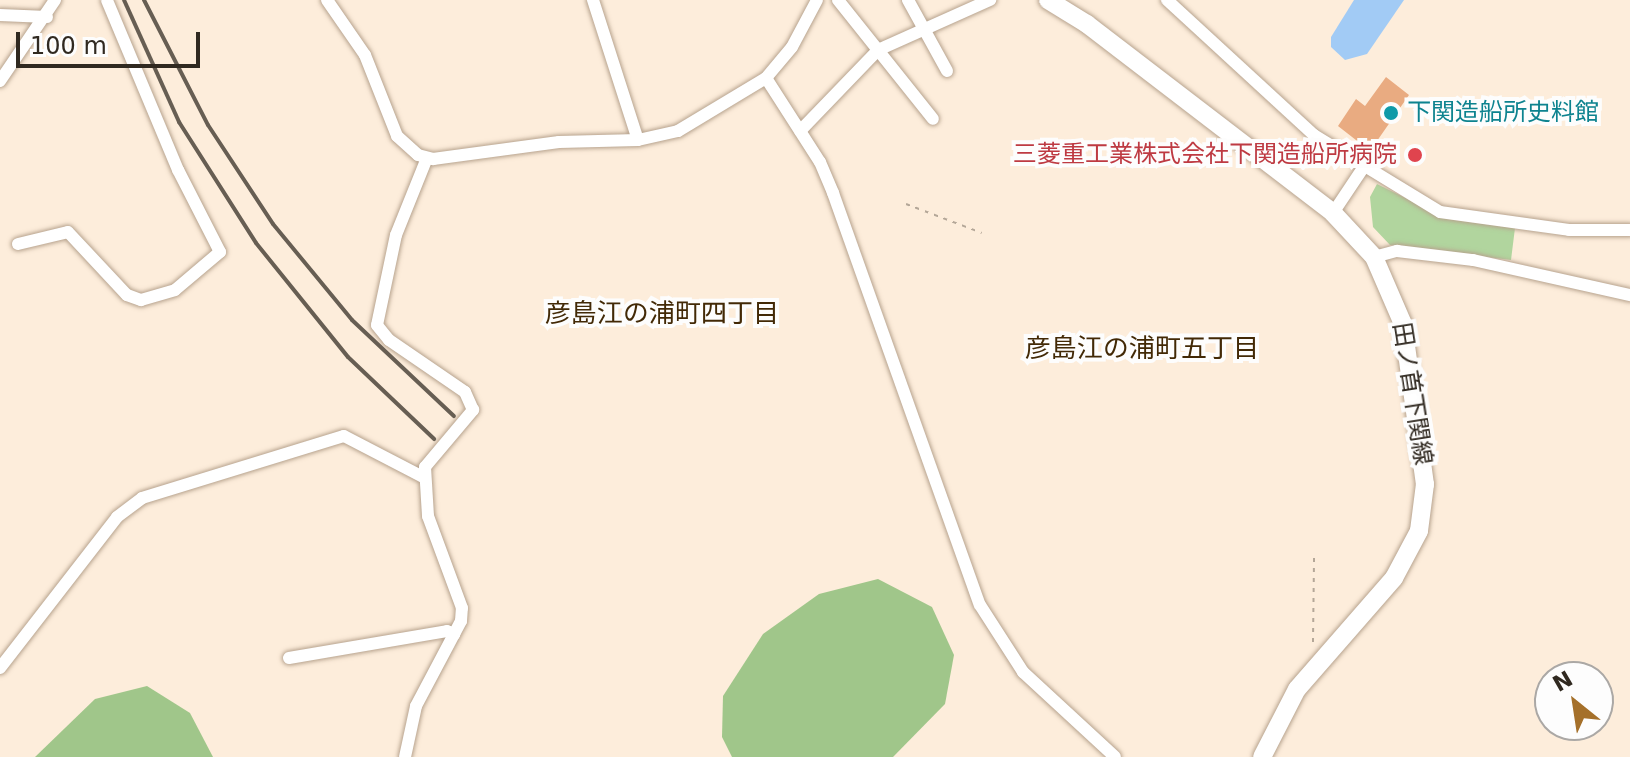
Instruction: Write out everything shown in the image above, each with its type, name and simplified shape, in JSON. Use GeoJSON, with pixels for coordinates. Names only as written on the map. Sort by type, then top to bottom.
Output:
{"type":"FeatureCollection","features":[{"type":"Feature","properties":{"kind":"main road","name":"田ノ首下関線"},"geometry":{"type":"LineString","coordinates":[[1048,0],[1087,24],[1333,213],[1374,257],[1396,299],[1410,354],[1425,484],[1423,515],[1405,561],[1311,670],[1262,757]]}},
{"type":"Feature","properties":{"kind":"street"},"geometry":{"type":"LineString","coordinates":[[0,81],[47,17],[55,0]]}},
{"type":"Feature","properties":{"kind":"street"},"geometry":{"type":"LineString","coordinates":[[18,244],[68,232],[127,295],[141,300],[175,290],[220,252],[178,170],[107,0]]}},
{"type":"Feature","properties":{"kind":"street"},"geometry":{"type":"LineString","coordinates":[[327,0],[365,55],[392,129],[427,158],[559,142],[638,140],[690,125],[766,78],[792,47],[817,0]]}},
{"type":"Feature","properties":{"kind":"street"},"geometry":{"type":"LineString","coordinates":[[593,0],[638,140]]}},
{"type":"Feature","properties":{"kind":"street"},"geometry":{"type":"LineString","coordinates":[[838,0],[933,119]]}},
{"type":"Feature","properties":{"kind":"street"},"geometry":{"type":"LineString","coordinates":[[908,0],[947,71]]}},
{"type":"Feature","properties":{"kind":"street"},"geometry":{"type":"LineString","coordinates":[[800,131],[878,50],[990,0]]}},
{"type":"Feature","properties":{"kind":"street"},"geometry":{"type":"LineString","coordinates":[[1167,0],[1314,135],[1363,168],[1440,212],[1461,218],[1569,230],[1630,230]]}},
{"type":"Feature","properties":{"kind":"street"},"geometry":{"type":"LineString","coordinates":[[0,15],[47,17]]}},
{"type":"Feature","properties":{"kind":"street"},"geometry":{"type":"LineString","coordinates":[[766,78],[820,162],[862,266],[980,605],[1023,672],[1115,757]]}},
{"type":"Feature","properties":{"kind":"street"},"geometry":{"type":"LineString","coordinates":[[405,757],[423,688],[461,621],[460,592],[434,537],[423,477],[425,467],[473,410],[465,392],[389,340],[377,325],[396,235],[427,158]]}},
{"type":"Feature","properties":{"kind":"street"},"geometry":{"type":"LineString","coordinates":[[1333,213],[1363,168]]}},
{"type":"Feature","properties":{"kind":"street"},"geometry":{"type":"LineString","coordinates":[[1374,257],[1397,251],[1473,260],[1630,295]]}},
{"type":"Feature","properties":{"kind":"street"},"geometry":{"type":"LineString","coordinates":[[0,668],[117,517],[142,498],[344,436],[423,477]]}},
{"type":"Feature","properties":{"kind":"street"},"geometry":{"type":"LineString","coordinates":[[289,658],[447,631],[454,634]]}},
{"type":"Feature","properties":{"kind":"path"},"geometry":{"type":"LineString","coordinates":[[906,204],[982,233]]}},
{"type":"Feature","properties":{"kind":"path"},"geometry":{"type":"LineString","coordinates":[[1313,642],[1314,557]]}},
{"type":"Feature","properties":{"kind":"green space"},"geometry":{"type":"Polygon","coordinates":[[[1377,184],[1448,219],[1515,228],[1511,260],[1390,245],[1373,227],[1370,197],[1377,184]]]}},
{"type":"Feature","properties":{"kind":"green space"},"geometry":{"type":"Polygon","coordinates":[[[878,579],[932,607],[954,655],[945,704],[893,757],[732,757],[722,737],[723,696],[763,634],[819,594],[878,579]]]}},
{"type":"Feature","properties":{"kind":"green space"},"geometry":{"type":"Polygon","coordinates":[[[147,686],[190,713],[213,757],[35,757],[95,699],[147,686]]]}},
{"type":"Feature","properties":{"kind":"water"},"geometry":{"type":"Polygon","coordinates":[[[1354,0],[1404,0],[1367,54],[1345,60],[1331,47],[1331,37],[1354,0]]]}},
{"type":"Feature","properties":{"kind":"building"},"geometry":{"type":"Polygon","coordinates":[[[1386,77],[1409,95],[1370,151],[1338,126],[1356,99],[1365,106],[1386,77]]]}},
{"type":"Feature","properties":{"kind":"railway"},"geometry":{"type":"LineString","coordinates":[[124,0],[179,122],[256,243],[348,357],[434,439]]}},
{"type":"Feature","properties":{"kind":"railway"},"geometry":{"type":"LineString","coordinates":[[144,0],[208,125],[273,224],[352,320],[454,416]]}},
{"type":"Feature","properties":{"kind":"place","name":"下関造船所史料館"},"geometry":{"type":"Point","coordinates":[1391,113]}},
{"type":"Feature","properties":{"kind":"place","name":"三菱重工業株式会社下関造船所病院"},"geometry":{"type":"Point","coordinates":[1415,155]}},
{"type":"Feature","properties":{"kind":"district","name":"彦島江の浦町四丁目"},"geometry":{"type":"Point","coordinates":[662,314]}},
{"type":"Feature","properties":{"kind":"district","name":"彦島江の浦町五丁目"},"geometry":{"type":"Point","coordinates":[1142,349]}}]}
